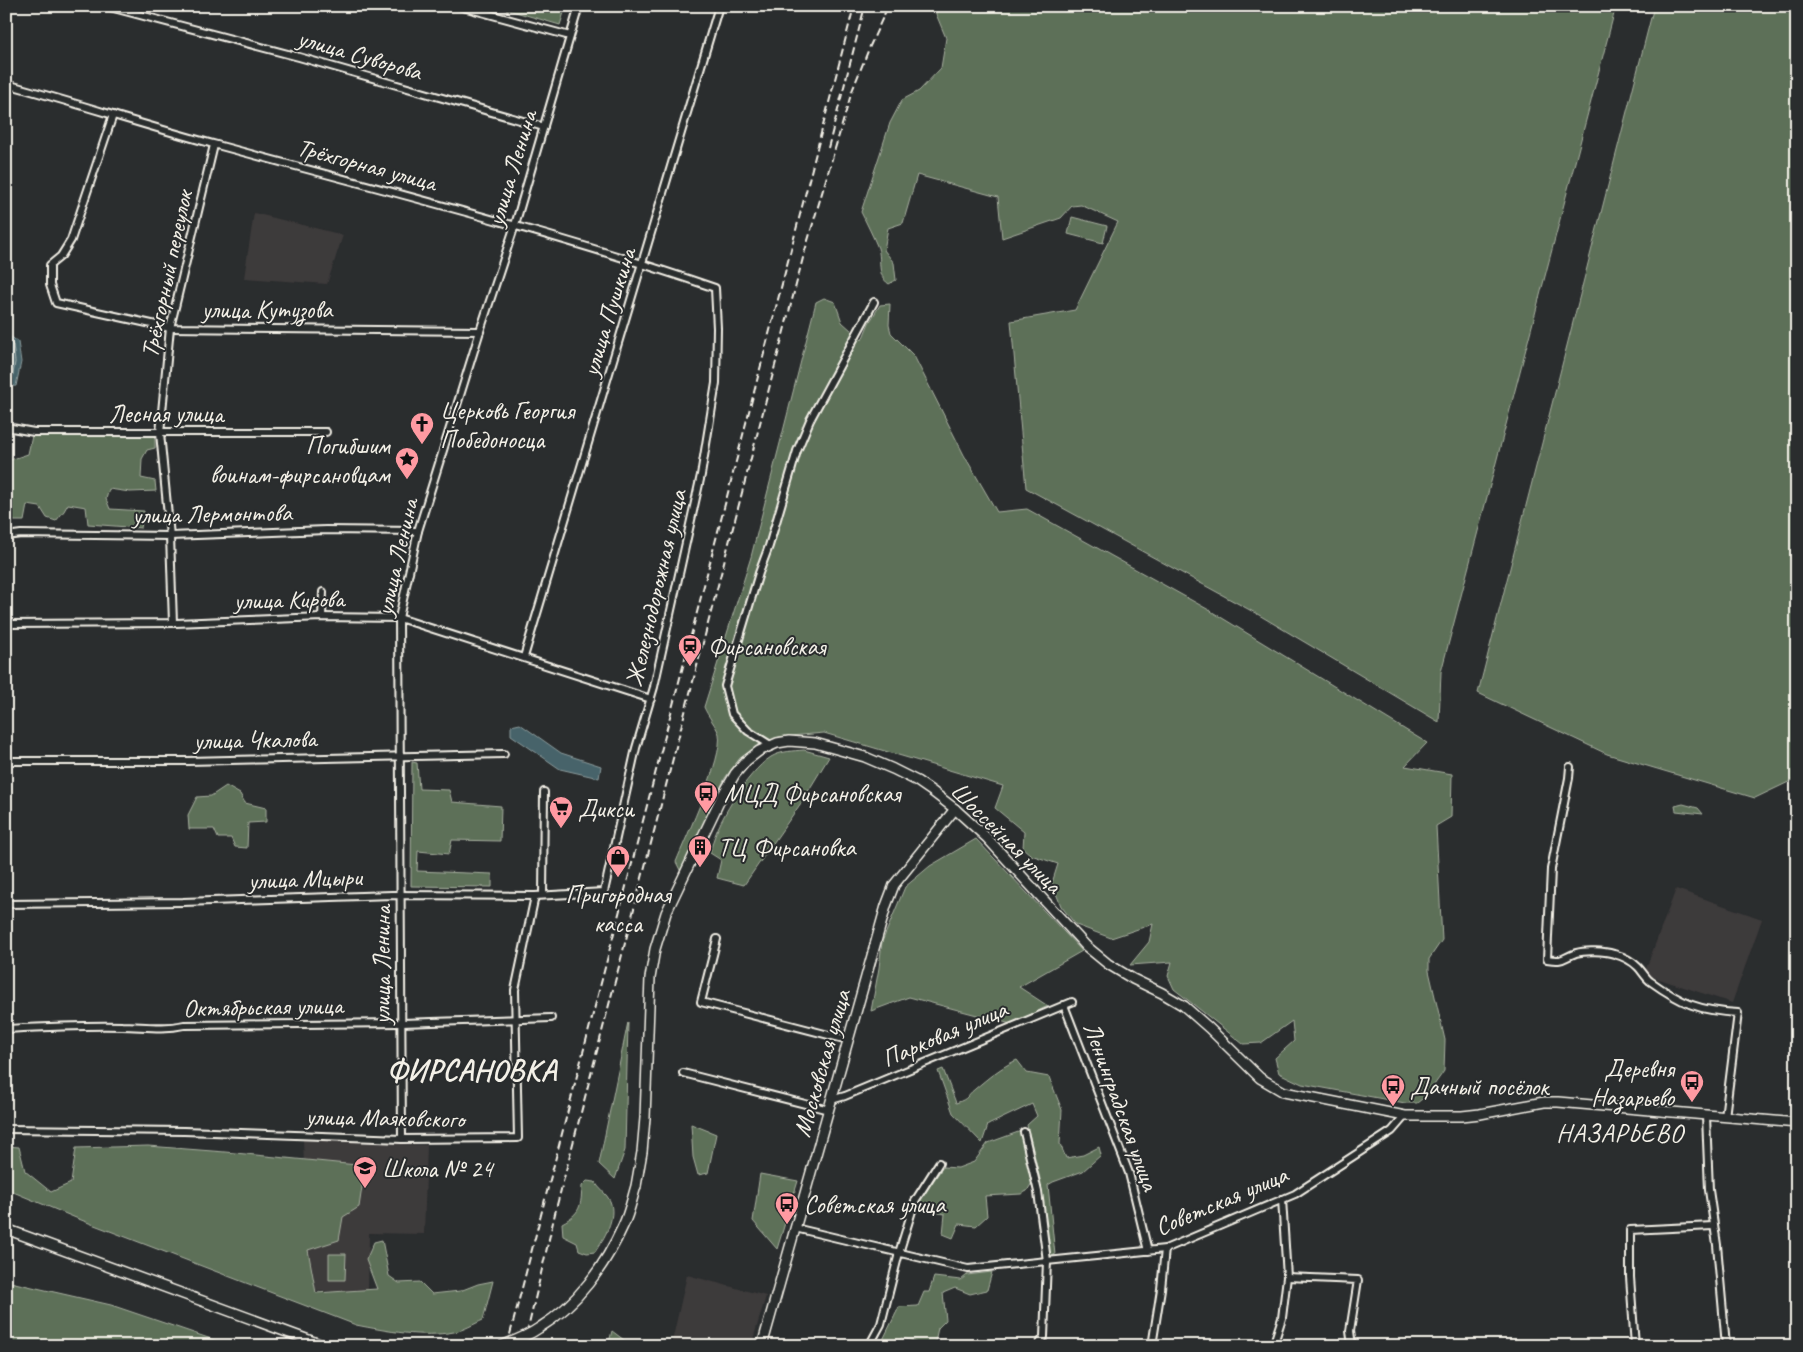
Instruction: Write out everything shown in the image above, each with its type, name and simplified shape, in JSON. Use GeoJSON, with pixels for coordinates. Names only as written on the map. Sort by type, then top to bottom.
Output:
{"type":"FeatureCollection","features":[{"type":"Feature","properties":{"kind":"street","name":"улица Суворова"},"geometry":{"type":"LineString","coordinates":[[106,6],[299,57],[544,127]]}},
{"type":"Feature","properties":{"kind":"street"},"geometry":{"type":"LineString","coordinates":[[458,6],[570,36]]}},
{"type":"Feature","properties":{"kind":"street","name":"улица Ленина"},"geometry":{"type":"LineString","coordinates":[[402,1139],[399,618],[418,531],[515,225],[579,6]]}},
{"type":"Feature","properties":{"kind":"street","name":"улица Пушкина"},"geometry":{"type":"LineString","coordinates":[[524,657],[719,6]]}},
{"type":"Feature","properties":{"kind":"street","name":"Трёхгорная улица"},"geometry":{"type":"LineString","coordinates":[[6,84],[214,144],[515,225],[715,288]]}},
{"type":"Feature","properties":{"kind":"street","name":"улица Кутузова"},"geometry":{"type":"LineString","coordinates":[[113,115],[71,240],[61,256],[50,265],[50,285],[56,303],[170,328],[480,331]]}},
{"type":"Feature","properties":{"kind":"street","name":"Трёхгорный переулок"},"geometry":{"type":"LineString","coordinates":[[172,623],[170,536],[160,433],[170,328],[214,144]]}},
{"type":"Feature","properties":{"kind":"street","name":"Железнодорожная улица"},"geometry":{"type":"LineString","coordinates":[[604,892],[628,783],[651,699],[701,476],[716,384],[718,328],[715,288]]}},
{"type":"Feature","properties":{"kind":"street"},"geometry":{"type":"LineString","coordinates":[[772,746],[748,731],[732,714],[725,686],[797,451],[810,420],[874,302]]}},
{"type":"Feature","properties":{"kind":"street","name":"Лесная улица"},"geometry":{"type":"LineString","coordinates":[[6,427],[34,432],[326,432]]}},
{"type":"Feature","properties":{"kind":"street","name":"улица Лермонтова"},"geometry":{"type":"LineString","coordinates":[[6,536],[22,534],[170,536],[326,530],[418,531]]}},
{"type":"Feature","properties":{"kind":"street"},"geometry":{"type":"LineString","coordinates":[[322,618],[323,592]]}},
{"type":"Feature","properties":{"kind":"street","name":"улица Кирова"},"geometry":{"type":"LineString","coordinates":[[6,624],[172,623],[322,618],[399,618],[651,699]]}},
{"type":"Feature","properties":{"kind":"street","name":"Шоссейная улица"},"geometry":{"type":"LineString","coordinates":[[501,1346],[539,1329],[563,1311],[585,1287],[606,1259],[624,1225],[636,1186],[642,1152],[650,978],[655,949],[666,913],[721,798],[735,774],[746,761],[759,751],[789,741],[815,743],[865,757],[917,781],[955,808],[986,838],[1086,946],[1108,964],[1184,1006],[1260,1078],[1284,1092],[1405,1116],[1480,1114],[1544,1102],[1797,1123]]}},
{"type":"Feature","properties":{"kind":"street","name":"улица Чкалова"},"geometry":{"type":"LineString","coordinates":[[6,761],[188,761],[504,754]]}},
{"type":"Feature","properties":{"kind":"street"},"geometry":{"type":"LineString","coordinates":[[1570,768],[1551,869],[1547,959],[1557,961],[1567,959],[1576,953],[1587,952],[1613,954],[1637,966],[1648,980],[1692,1006],[1715,1012],[1738,1013],[1725,1117]]}},
{"type":"Feature","properties":{"kind":"street"},"geometry":{"type":"LineString","coordinates":[[543,895],[544,792]]}},
{"type":"Feature","properties":{"kind":"street","name":"Московская улица"},"geometry":{"type":"LineString","coordinates":[[762,1346],[886,906],[894,885],[955,808]]}},
{"type":"Feature","properties":{"kind":"street","name":"улица Мцыри"},"geometry":{"type":"LineString","coordinates":[[6,904],[183,902],[401,895],[535,896],[604,892]]}},
{"type":"Feature","properties":{"kind":"street","name":"улица Маяковского"},"geometry":{"type":"LineString","coordinates":[[6,1129],[184,1131],[402,1139],[518,1138],[515,990],[535,896]]}},
{"type":"Feature","properties":{"kind":"street"},"geometry":{"type":"LineString","coordinates":[[717,939],[701,1002],[848,1040]]}},
{"type":"Feature","properties":{"kind":"street","name":"Парковая улица"},"geometry":{"type":"LineString","coordinates":[[831,1100],[845,1096],[1072,1002]]}},
{"type":"Feature","properties":{"kind":"street","name":"Ленинградская улица"},"geometry":{"type":"LineString","coordinates":[[1064,1005],[1129,1172],[1148,1251]]}},
{"type":"Feature","properties":{"kind":"street","name":"Октябрьская улица"},"geometry":{"type":"LineString","coordinates":[[6,1029],[121,1026],[172,1028],[184,1025],[402,1023],[551,1018]]}},
{"type":"Feature","properties":{"kind":"street"},"geometry":{"type":"LineString","coordinates":[[683,1073],[825,1109],[828,1112]]}},
{"type":"Feature","properties":{"kind":"street","name":"Советская улица"},"geometry":{"type":"LineString","coordinates":[[795,1228],[968,1269],[1165,1249],[1295,1194],[1392,1131],[1405,1116]]}},
{"type":"Feature","properties":{"kind":"street"},"geometry":{"type":"LineString","coordinates":[[1706,1116],[1708,1190],[1717,1245],[1726,1346]]}},
{"type":"Feature","properties":{"kind":"street"},"geometry":{"type":"LineString","coordinates":[[1024,1132],[1038,1192],[1047,1261],[1044,1337],[1038,1346]]}},
{"type":"Feature","properties":{"kind":"street"},"geometry":{"type":"LineString","coordinates":[[869,1346],[881,1324],[899,1253],[915,1201],[939,1163]]}},
{"type":"Feature","properties":{"kind":"street"},"geometry":{"type":"LineString","coordinates":[[1272,1346],[1282,1318],[1287,1276],[1282,1199]]}},
{"type":"Feature","properties":{"kind":"street"},"geometry":{"type":"LineString","coordinates":[[1635,1346],[1630,1277],[1630,1230],[1713,1226]]}},
{"type":"Feature","properties":{"kind":"street"},"geometry":{"type":"LineString","coordinates":[[6,1228],[325,1346]]}},
{"type":"Feature","properties":{"kind":"street"},"geometry":{"type":"LineString","coordinates":[[1152,1346],[1165,1249]]}},
{"type":"Feature","properties":{"kind":"street"},"geometry":{"type":"LineString","coordinates":[[1287,1276],[1358,1280],[1350,1331],[1352,1346]]}},
{"type":"Feature","properties":{"kind":"shaded area"},"geometry":{"type":"Polygon","coordinates":[[[254,213],[343,235],[327,284],[244,278],[254,213]]]}},
{"type":"Feature","properties":{"kind":"shaded area"},"geometry":{"type":"Polygon","coordinates":[[[1676,889],[1762,919],[1732,1003],[1644,974],[1676,889]]]}},
{"type":"Feature","properties":{"kind":"shaded area","name":"Школа № 24"},"geometry":{"type":"Polygon","coordinates":[[[303,1140],[427,1145],[424,1234],[369,1233],[368,1292],[309,1291],[303,1140]]]}},
{"type":"Feature","properties":{"kind":"shaded area"},"geometry":{"type":"Polygon","coordinates":[[[687,1275],[766,1296],[751,1346],[671,1346],[687,1275]]]}},
{"type":"Feature","properties":{"kind":"green space"},"geometry":{"type":"Polygon","coordinates":[[[495,6],[566,6],[560,25],[495,6]]]}},
{"type":"Feature","properties":{"kind":"green space"},"geometry":{"type":"Polygon","coordinates":[[[935,6],[1616,6],[1441,672],[1439,722],[1259,615],[1026,488],[1011,321],[1075,310],[1118,222],[1081,205],[1072,206],[1061,218],[1002,238],[998,197],[917,175],[903,223],[888,228],[884,250],[894,263],[896,280],[889,284],[882,277],[878,248],[861,212],[890,123],[902,100],[919,91],[941,68],[946,38],[936,14],[935,6]]]}},
{"type":"Feature","properties":{"kind":"green space"},"geometry":{"type":"Polygon","coordinates":[[[1654,6],[1797,6],[1797,778],[1755,798],[1607,754],[1478,693],[1654,6]]]}},
{"type":"Feature","properties":{"kind":"green space"},"geometry":{"type":"Polygon","coordinates":[[[1072,217],[1107,226],[1103,243],[1068,234],[1072,217]]]}},
{"type":"Feature","properties":{"kind":"green space"},"geometry":{"type":"Polygon","coordinates":[[[824,298],[835,302],[842,322],[862,340],[869,323],[880,305],[890,304],[889,325],[891,333],[914,356],[964,455],[997,512],[1027,509],[1209,610],[1427,743],[1405,766],[1452,774],[1451,817],[1436,826],[1442,940],[1429,959],[1429,971],[1445,1040],[1444,1071],[1427,1095],[1417,1103],[1405,1103],[1302,1084],[1279,1073],[1275,1058],[1294,1041],[1292,1021],[1261,1043],[1243,1044],[1174,989],[1168,976],[1172,962],[1130,965],[1149,942],[1153,924],[1111,938],[1076,925],[1061,906],[1052,883],[1058,864],[1031,855],[1023,848],[1024,832],[995,808],[1003,786],[824,733],[779,737],[740,758],[725,778],[681,872],[676,862],[710,778],[719,745],[718,731],[704,707],[751,557],[816,302],[824,298]]]}},
{"type":"Feature","properties":{"kind":"green space"},"geometry":{"type":"Polygon","coordinates":[[[32,436],[155,436],[155,448],[147,450],[142,459],[141,478],[155,481],[156,491],[130,492],[109,489],[106,499],[110,509],[144,511],[141,528],[88,524],[86,507],[68,504],[56,521],[47,518],[40,507],[27,505],[24,521],[6,521],[6,472],[10,460],[28,454],[32,436]]]}},
{"type":"Feature","properties":{"kind":"green space"},"geometry":{"type":"Polygon","coordinates":[[[804,750],[829,757],[801,803],[744,885],[717,878],[721,860],[710,853],[713,842],[725,815],[742,787],[762,764],[771,757],[783,752],[804,750]]]}},
{"type":"Feature","properties":{"kind":"green space"},"geometry":{"type":"Polygon","coordinates":[[[412,762],[417,763],[419,789],[449,790],[452,802],[501,806],[500,841],[452,840],[449,854],[418,851],[417,871],[492,874],[492,887],[411,886],[412,762]]]}},
{"type":"Feature","properties":{"kind":"green space"},"geometry":{"type":"Polygon","coordinates":[[[226,786],[240,794],[245,803],[266,808],[266,822],[248,823],[247,848],[235,847],[231,838],[218,838],[214,829],[189,829],[188,815],[197,797],[211,796],[226,786]]]}},
{"type":"Feature","properties":{"kind":"green space"},"geometry":{"type":"Polygon","coordinates":[[[1683,804],[1698,808],[1703,814],[1676,811],[1675,806],[1683,804]]]}},
{"type":"Feature","properties":{"kind":"green space"},"geometry":{"type":"Polygon","coordinates":[[[976,839],[1082,951],[1019,987],[1048,1006],[1011,1024],[909,997],[871,1011],[882,942],[905,887],[930,866],[976,839]]]}},
{"type":"Feature","properties":{"kind":"green space"},"geometry":{"type":"Polygon","coordinates":[[[628,1022],[625,1150],[615,1179],[599,1164],[628,1022]]]}},
{"type":"Feature","properties":{"kind":"green space"},"geometry":{"type":"Polygon","coordinates":[[[1017,1060],[1027,1073],[1049,1077],[1062,1110],[1060,1144],[1066,1158],[1083,1155],[1099,1147],[1101,1155],[1083,1171],[1048,1185],[1055,1255],[1049,1256],[1041,1183],[1027,1125],[1037,1116],[1032,1104],[988,1125],[982,1143],[953,1113],[938,1071],[943,1069],[956,1103],[966,1098],[995,1073],[1017,1060]]]}},
{"type":"Feature","properties":{"kind":"green space"},"geometry":{"type":"Polygon","coordinates":[[[691,1124],[716,1134],[708,1173],[698,1175],[693,1157],[691,1124]]]}},
{"type":"Feature","properties":{"kind":"green space"},"geometry":{"type":"Polygon","coordinates":[[[1021,1131],[1033,1181],[1027,1191],[1021,1194],[985,1196],[987,1216],[976,1226],[959,1224],[953,1238],[943,1234],[945,1214],[921,1210],[918,1203],[943,1167],[958,1168],[974,1162],[988,1143],[1021,1131]]]}},
{"type":"Feature","properties":{"kind":"green space"},"geometry":{"type":"Polygon","coordinates":[[[6,1146],[19,1147],[25,1171],[51,1192],[71,1183],[76,1148],[148,1146],[357,1165],[362,1187],[359,1207],[343,1217],[339,1240],[308,1250],[316,1293],[377,1289],[366,1260],[374,1242],[382,1240],[389,1276],[399,1283],[420,1282],[432,1294],[460,1291],[493,1281],[483,1320],[458,1331],[442,1334],[417,1334],[356,1325],[76,1218],[6,1189],[6,1146]]]}},
{"type":"Feature","properties":{"kind":"green space"},"geometry":{"type":"Polygon","coordinates":[[[760,1174],[798,1181],[777,1249],[753,1221],[760,1174]]]}},
{"type":"Feature","properties":{"kind":"green space"},"geometry":{"type":"Polygon","coordinates":[[[587,1181],[595,1182],[607,1196],[612,1207],[612,1214],[608,1228],[595,1252],[587,1253],[579,1250],[577,1243],[563,1236],[562,1223],[573,1216],[579,1208],[582,1186],[587,1181]]]}},
{"type":"Feature","properties":{"kind":"green space"},"geometry":{"type":"Polygon","coordinates":[[[329,1254],[346,1254],[345,1280],[329,1280],[329,1254]]]}},
{"type":"Feature","properties":{"kind":"green space"},"geometry":{"type":"Polygon","coordinates":[[[992,1272],[987,1290],[970,1294],[955,1288],[943,1293],[946,1320],[938,1328],[934,1346],[913,1346],[915,1341],[901,1338],[896,1346],[880,1346],[899,1307],[918,1306],[924,1292],[929,1292],[934,1277],[961,1280],[967,1275],[992,1272]]]}},
{"type":"Feature","properties":{"kind":"green space"},"geometry":{"type":"Polygon","coordinates":[[[6,1281],[111,1305],[232,1346],[6,1346],[6,1281]]]}},
{"type":"Feature","properties":{"kind":"green space"},"geometry":{"type":"Polygon","coordinates":[[[612,1331],[632,1346],[608,1346],[612,1331]]]}},
{"type":"Feature","properties":{"kind":"water"},"geometry":{"type":"Polygon","coordinates":[[[6,333],[18,342],[21,362],[16,386],[6,387],[6,333]]]}},
{"type":"Feature","properties":{"kind":"water"},"geometry":{"type":"Polygon","coordinates":[[[520,724],[561,753],[601,766],[599,778],[560,769],[511,735],[511,726],[520,724]]]}},
{"type":"Feature","properties":{"kind":"waterway"},"geometry":{"type":"LineString","coordinates":[[6,315],[9,320],[8,333]]}},
{"type":"Feature","properties":{"kind":"railway"},"geometry":{"type":"LineString","coordinates":[[507,1346],[854,6]]}},
{"type":"Feature","properties":{"kind":"railway"},"geometry":{"type":"LineString","coordinates":[[828,148],[865,6]]}},
{"type":"Feature","properties":{"kind":"railway"},"geometry":{"type":"LineString","coordinates":[[524,1346],[557,1205],[804,254],[852,91],[888,6]]}},
{"type":"Feature","properties":{"kind":"place","name":"Церковь Георгия Победоносца"},"geometry":{"type":"Point","coordinates":[422,445]}},
{"type":"Feature","properties":{"kind":"place","name":"Погибшим воинам-фирсановцам"},"geometry":{"type":"Point","coordinates":[407,480]}},
{"type":"Feature","properties":{"kind":"place","name":"Фирсановская"},"geometry":{"type":"Point","coordinates":[690,667]}},
{"type":"Feature","properties":{"kind":"place","name":"МЦД Фирсановская"},"geometry":{"type":"Point","coordinates":[706,814]}},
{"type":"Feature","properties":{"kind":"place","name":"Дикси"},"geometry":{"type":"Point","coordinates":[561,829]}},
{"type":"Feature","properties":{"kind":"place","name":"ТЦ Фирсановка"},"geometry":{"type":"Point","coordinates":[700,868]}},
{"type":"Feature","properties":{"kind":"place","name":"Пригородная касса"},"geometry":{"type":"Point","coordinates":[618,878]}},
{"type":"Feature","properties":{"kind":"place","name":"Деревня Назарьево"},"geometry":{"type":"Point","coordinates":[1692,1103]}},
{"type":"Feature","properties":{"kind":"place","name":"Дачный посёлок"},"geometry":{"type":"Point","coordinates":[1393,1107]}},
{"type":"Feature","properties":{"kind":"place","name":"Школа № 24"},"geometry":{"type":"Point","coordinates":[365,1189]}},
{"type":"Feature","properties":{"kind":"place","name":"Советская улица"},"geometry":{"type":"Point","coordinates":[787,1225]}},
{"type":"Feature","properties":{"kind":"district","name":"ФИРСАНОВКА"},"geometry":{"type":"Point","coordinates":[472,1070]}},
{"type":"Feature","properties":{"kind":"district","name":"НАЗАРЬЕВО"},"geometry":{"type":"Point","coordinates":[1620,1133]}}]}
